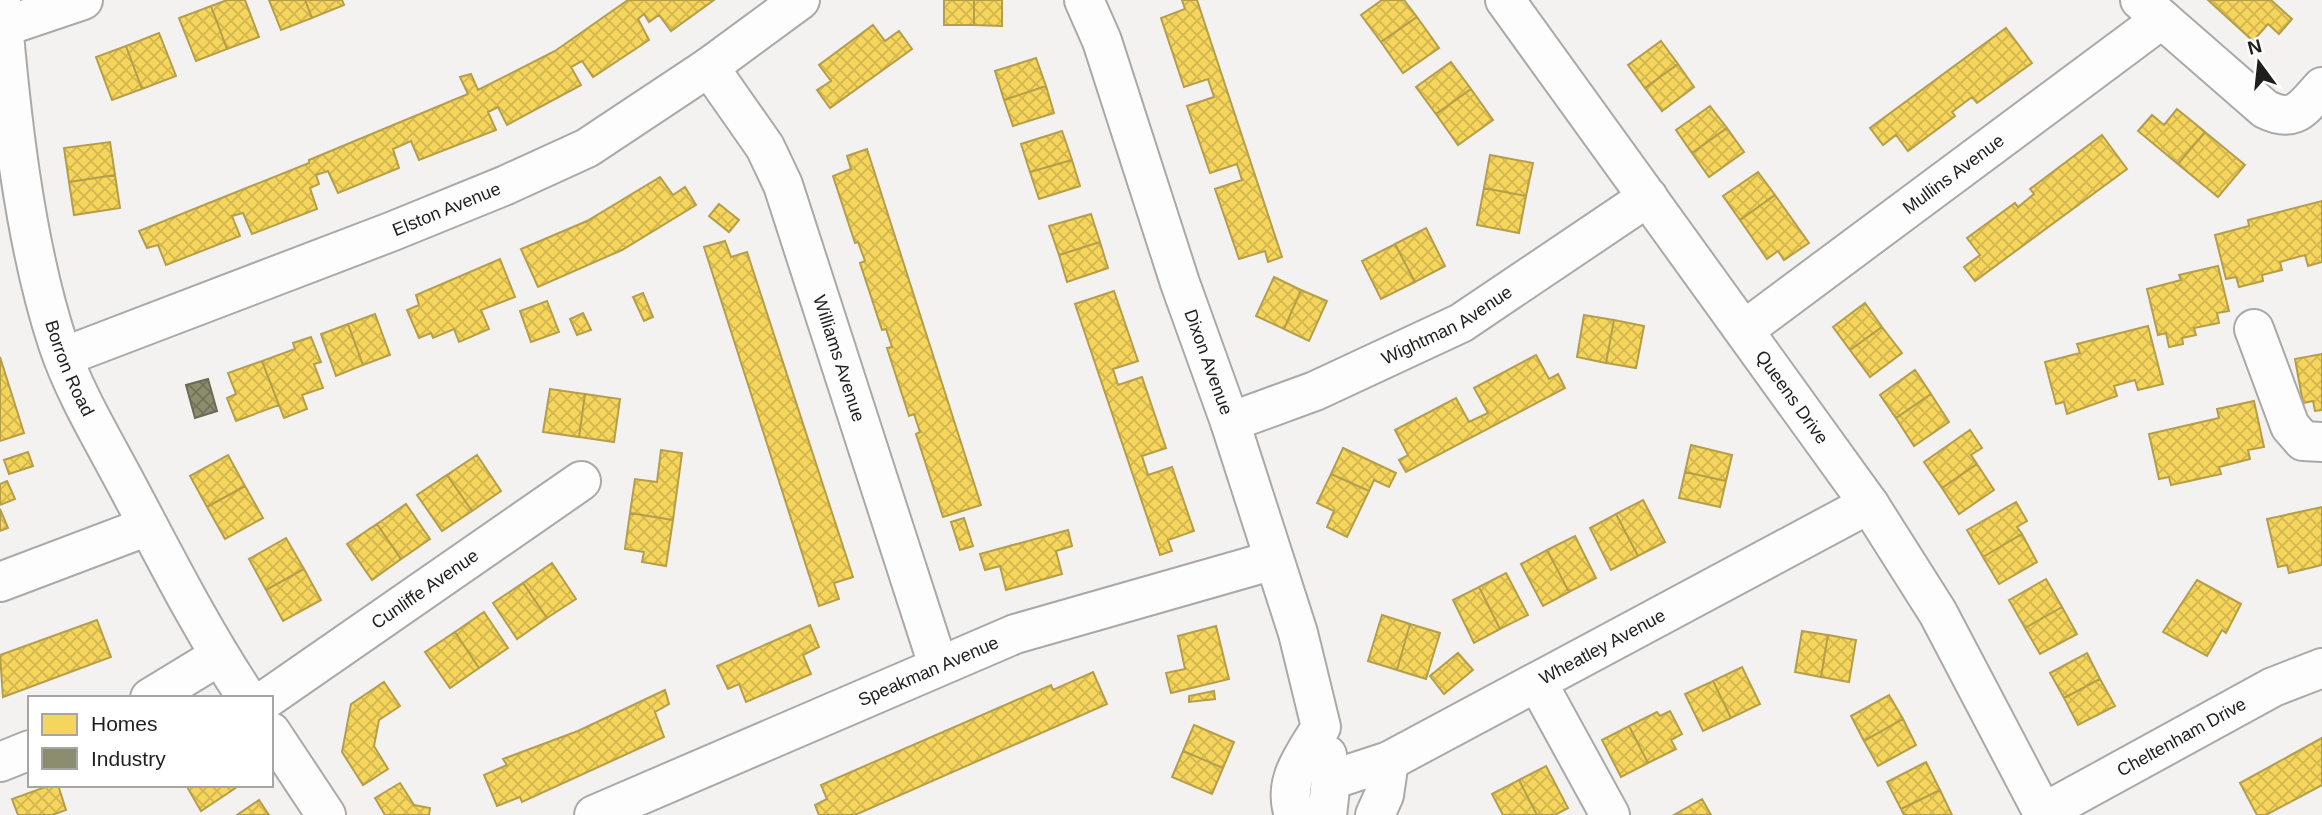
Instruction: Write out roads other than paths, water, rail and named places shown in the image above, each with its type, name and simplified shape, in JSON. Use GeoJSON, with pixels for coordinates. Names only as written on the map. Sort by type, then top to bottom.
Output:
{"type":"FeatureCollection","features":[{"type":"Feature","properties":{"kind":"street"},"geometry":{"type":"LineString","coordinates":[[2,14],[83,0]]}},
{"type":"Feature","properties":{"kind":"street","name":"Elston Avenue"},"geometry":{"type":"LineString","coordinates":[[63,357],[506,185],[587,148],[709,67],[800,0]]}},
{"type":"Feature","properties":{"kind":"street","name":"Dixon Avenue"},"geometry":{"type":"LineString","coordinates":[[1084,0],[1107,54],[1180,283],[1230,422],[1298,633],[1321,727],[1329,797]]}},
{"type":"Feature","properties":{"kind":"street","name":"Queens Drive"},"geometry":{"type":"LineString","coordinates":[[1505,0],[1744,330],[1843,472],[1869,504],[1938,613],[2043,814]]}},
{"type":"Feature","properties":{"kind":"street"},"geometry":{"type":"LineString","coordinates":[[2151,10],[2265,109],[2288,117],[2300,111],[2322,87]]}},
{"type":"Feature","properties":{"kind":"street","name":"Mullins Avenue"},"geometry":{"type":"LineString","coordinates":[[1744,330],[2151,10]]}},
{"type":"Feature","properties":{"kind":"street","name":"Borron Road"},"geometry":{"type":"LineString","coordinates":[[2,14],[18,148],[39,267],[63,357],[148,526],[219,656],[246,696]]}},
{"type":"Feature","properties":{"kind":"street","name":"Williams Avenue"},"geometry":{"type":"LineString","coordinates":[[709,67],[765,147],[783,185],[938,665]]}},
{"type":"Feature","properties":{"kind":"street","name":"Wightman Avenue"},"geometry":{"type":"LineString","coordinates":[[1230,422],[1315,391],[1461,323],[1648,197]]}},
{"type":"Feature","properties":{"kind":"street"},"geometry":{"type":"LineString","coordinates":[[2254,329],[2290,426],[2303,441],[2322,442]]}},
{"type":"Feature","properties":{"kind":"street","name":"Cunliffe Avenue"},"geometry":{"type":"LineString","coordinates":[[271,696],[581,481]]}},
{"type":"Feature","properties":{"kind":"street","name":"Wheatley Avenue"},"geometry":{"type":"LineString","coordinates":[[1329,797],[1389,761],[1869,504]]}},
{"type":"Feature","properties":{"kind":"street"},"geometry":{"type":"LineString","coordinates":[[0,582],[148,526]]}},
{"type":"Feature","properties":{"kind":"street","name":"Speakman Avenue"},"geometry":{"type":"LineString","coordinates":[[594,815],[938,665],[1061,618],[1275,560]]}},
{"type":"Feature","properties":{"kind":"street"},"geometry":{"type":"LineString","coordinates":[[153,696],[219,656]]}},
{"type":"Feature","properties":{"kind":"street","name":"Cheltenham Drive"},"geometry":{"type":"LineString","coordinates":[[2043,814],[2273,687],[2322,668]]}},
{"type":"Feature","properties":{"kind":"street"},"geometry":{"type":"LineString","coordinates":[[1537,682],[1609,815]]}},
{"type":"Feature","properties":{"kind":"street"},"geometry":{"type":"LineString","coordinates":[[1294,815],[1289,799],[1291,783],[1321,727]]}},
{"type":"Feature","properties":{"kind":"street"},"geometry":{"type":"LineString","coordinates":[[273,735],[326,815]]}},
{"type":"Feature","properties":{"kind":"street"},"geometry":{"type":"LineString","coordinates":[[0,761],[28,751]]}},
{"type":"Feature","properties":{"kind":"street"},"geometry":{"type":"LineString","coordinates":[[1375,815],[1384,794],[1389,761]]}}]}
